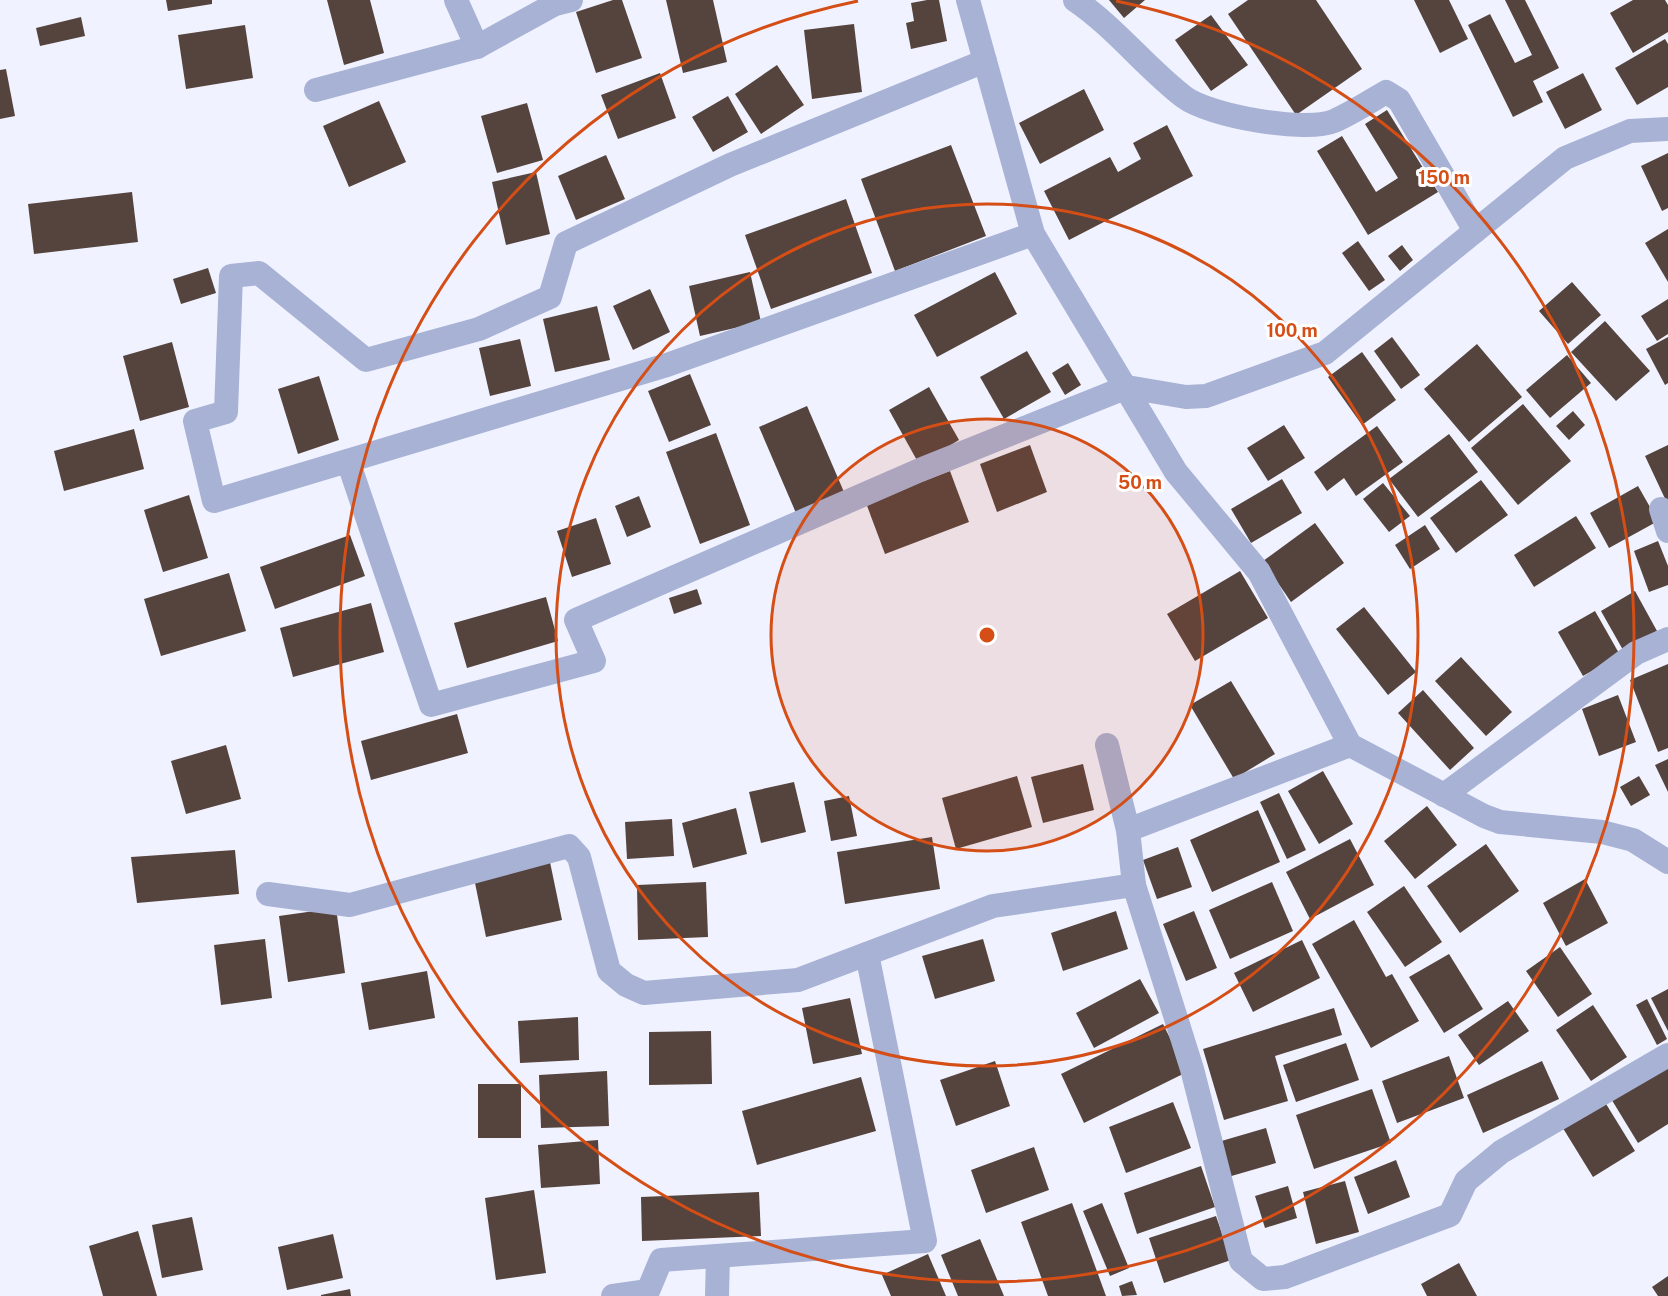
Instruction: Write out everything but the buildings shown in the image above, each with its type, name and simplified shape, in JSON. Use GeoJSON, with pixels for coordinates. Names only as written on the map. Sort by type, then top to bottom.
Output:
{"type":"FeatureCollection","features":[{"type":"Feature","properties":{"kind":"street"},"geometry":{"type":"LineString","coordinates":[[456,0],[477,46]]}},
{"type":"Feature","properties":{"kind":"street"},"geometry":{"type":"LineString","coordinates":[[316,90],[477,46],[555,4],[571,0]]}},
{"type":"Feature","properties":{"kind":"street"},"geometry":{"type":"LineString","coordinates":[[968,0],[1033,234],[1128,387],[1176,472],[1259,572],[1350,745],[1500,822],[1602,832],[1633,840],[1668,862]]}},
{"type":"Feature","properties":{"kind":"street"},"geometry":{"type":"LineString","coordinates":[[1075,0],[1101,18],[1185,98],[1216,112],[1275,124],[1332,122],[1386,92],[1392,95],[1399,100],[1475,231]]}},
{"type":"Feature","properties":{"kind":"street"},"geometry":{"type":"LineString","coordinates":[[985,61],[730,165],[566,243],[550,297],[479,329],[366,360],[259,273],[231,276],[226,412],[195,421],[214,501],[667,365],[1033,234]]}},
{"type":"Feature","properties":{"kind":"street"},"geometry":{"type":"LineString","coordinates":[[348,461],[431,705],[594,661],[576,620],[920,470],[1128,387],[1186,397],[1206,396],[1325,352],[1565,158],[1630,132],[1668,129]]}},
{"type":"Feature","properties":{"kind":"street"},"geometry":{"type":"LineString","coordinates":[[1444,795],[1636,653],[1668,639]]}},
{"type":"Feature","properties":{"kind":"street"},"geometry":{"type":"LineString","coordinates":[[1107,745],[1128,830],[1134,885],[1192,1069],[1241,1261],[1263,1279],[1286,1277],[1450,1215],[1466,1181],[1501,1152],[1668,1055]]}},
{"type":"Feature","properties":{"kind":"street"},"geometry":{"type":"LineString","coordinates":[[1128,830],[1350,745]]}},
{"type":"Feature","properties":{"kind":"street"},"geometry":{"type":"LineString","coordinates":[[268,894],[350,905],[568,846],[579,857],[609,971],[626,986],[644,993],[798,980],[993,906],[1134,885]]}},
{"type":"Feature","properties":{"kind":"street"},"geometry":{"type":"LineString","coordinates":[[613,1296],[648,1291],[661,1260],[925,1241],[867,954]]}},
{"type":"Feature","properties":{"kind":"street"},"geometry":{"type":"LineString","coordinates":[[717,1296],[718,1256]]}}]}
